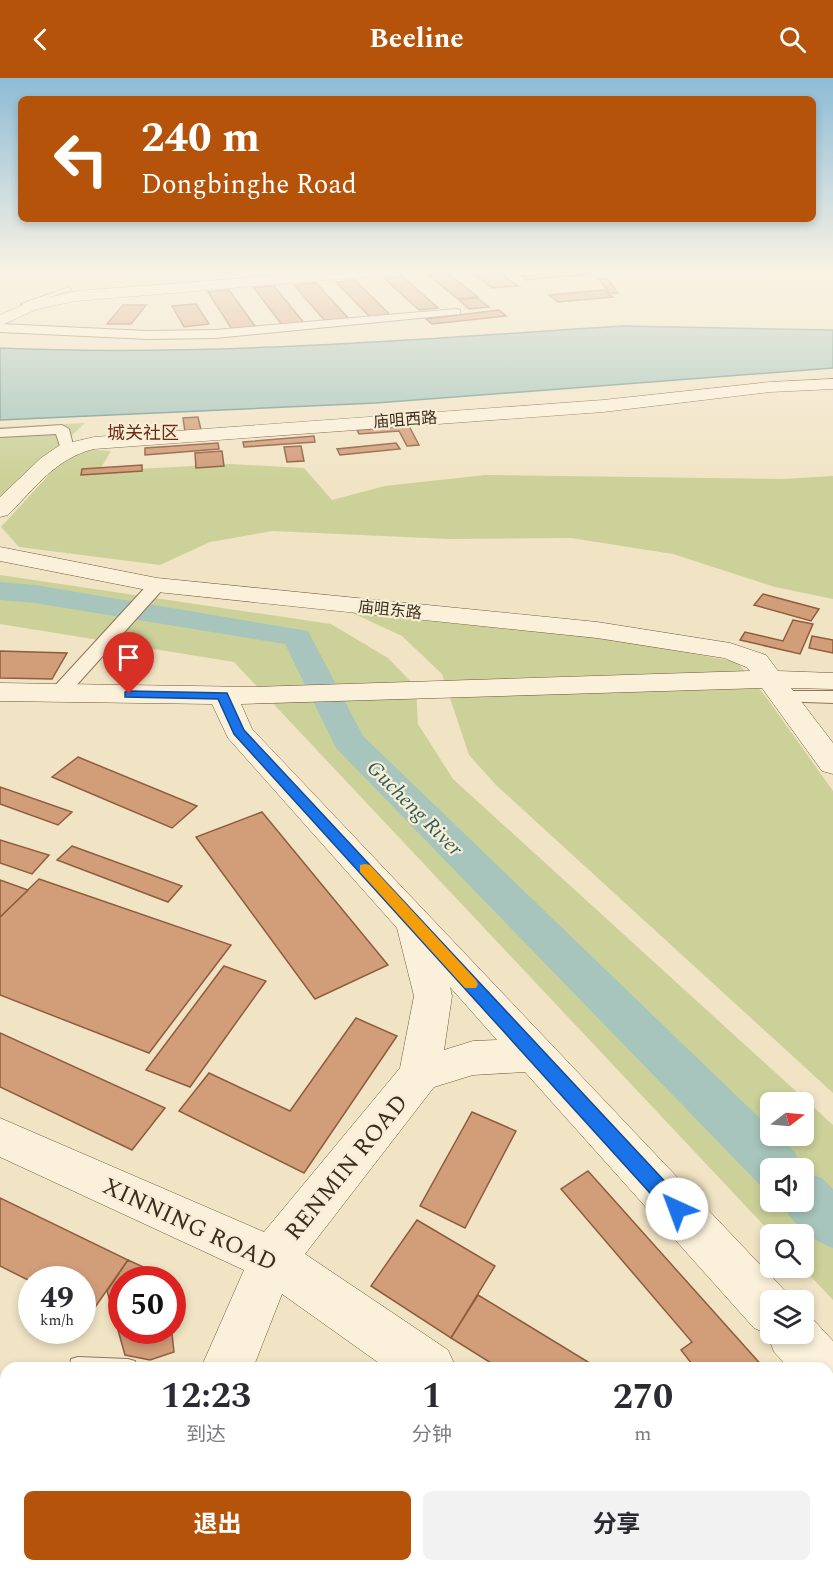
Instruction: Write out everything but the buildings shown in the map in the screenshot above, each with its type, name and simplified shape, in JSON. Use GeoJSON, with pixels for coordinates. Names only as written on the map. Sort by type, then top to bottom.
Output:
{"type":"FeatureCollection","features":[{"type":"Feature","properties":{"kind":"street","name":"庙咀西路"},"geometry":{"type":"LineString","coordinates":[[0,510],[48,462],[67,449],[94,443],[603,406],[770,387],[833,384]]}},
{"type":"Feature","properties":{"kind":"street"},"geometry":{"type":"LineString","coordinates":[[0,433],[62,429],[67,449]]}},
{"type":"Feature","properties":{"kind":"street","name":"庙咀东路"},"geometry":{"type":"LineString","coordinates":[[2,556],[152,591],[597,630],[730,651],[756,661],[833,764]]}},
{"type":"Feature","properties":{"kind":"street"},"geometry":{"type":"LineString","coordinates":[[58,693],[101,649],[152,591]]}},
{"type":"Feature","properties":{"kind":"street"},"geometry":{"type":"LineString","coordinates":[[0,692],[238,696],[778,688],[833,681]]}},
{"type":"Feature","properties":{"kind":"street"},"geometry":{"type":"LineString","coordinates":[[778,688],[833,697]]}},
{"type":"Feature","properties":{"kind":"street"},"geometry":{"type":"LineString","coordinates":[[238,696],[239,732],[760,1299]]}},
{"type":"Feature","properties":{"kind":"street"},"geometry":{"type":"LineString","coordinates":[[413,922],[433,996],[420,1074],[473,1058],[536,1055]]}},
{"type":"Feature","properties":{"kind":"street","name":"RENMIN ROAD"},"geometry":{"type":"LineString","coordinates":[[229,1362],[272,1259],[420,1074]]}},
{"type":"Feature","properties":{"kind":"street","name":"XINNING ROAD"},"geometry":{"type":"LineString","coordinates":[[0,1137],[272,1259],[421,1362]]}},
{"type":"Feature","properties":{"kind":"street"},"geometry":{"type":"LineString","coordinates":[[801,1344],[818,1362]]}},
{"type":"Feature","properties":{"kind":"green space"},"geometry":{"type":"Polygon","coordinates":[[[85,423],[0,503],[0,427],[85,423]]]}},
{"type":"Feature","properties":{"kind":"green space"},"geometry":{"type":"Polygon","coordinates":[[[83,449],[111,451],[99,471],[230,464],[304,468],[332,500],[385,486],[485,475],[784,479],[833,476],[833,599],[775,587],[673,554],[571,538],[448,539],[273,531],[210,542],[160,565],[19,547],[1,527],[57,466],[83,449]]]}},
{"type":"Feature","properties":{"kind":"green space"},"geometry":{"type":"Polygon","coordinates":[[[0,575],[331,624],[388,658],[416,687],[418,724],[453,779],[797,1092],[760,1092],[760,1146],[814,1146],[814,1108],[833,1125],[833,1300],[812,1278],[814,1224],[763,1224],[234,662],[0,624],[0,575]]]}},
{"type":"Feature","properties":{"kind":"green space"},"geometry":{"type":"Polygon","coordinates":[[[348,611],[588,634],[737,662],[766,697],[833,791],[833,1093],[496,785],[469,755],[442,674],[402,636],[348,611]]]}},
{"type":"Feature","properties":{"kind":"water"},"geometry":{"type":"Polygon","coordinates":[[[389,341],[833,341],[833,368],[376,403],[0,420],[0,348],[156,350],[389,341]]]}},
{"type":"Feature","properties":{"kind":"waterway","name":"Gucheng River"},"geometry":{"type":"LineString","coordinates":[[0,591],[35,594],[297,637],[348,741],[767,1158]]}},
{"type":"Feature","properties":{"kind":"waterway","name":"Gucheng River"},"geometry":{"type":"LineString","coordinates":[[814,1205],[833,1224]]}},
{"type":"Feature","properties":{"kind":"slow traffic"},"geometry":{"type":"LineString","coordinates":[[365,869],[470,984]]}},
{"type":"Feature","properties":{"kind":"district","name":"城关社区"},"geometry":{"type":"Point","coordinates":[143,433]}},
{"type":"Feature","properties":{"kind":"route"},"geometry":{"type":"LineString","coordinates":[[129,694],[223,696],[239,732],[677,1209]]}}]}
